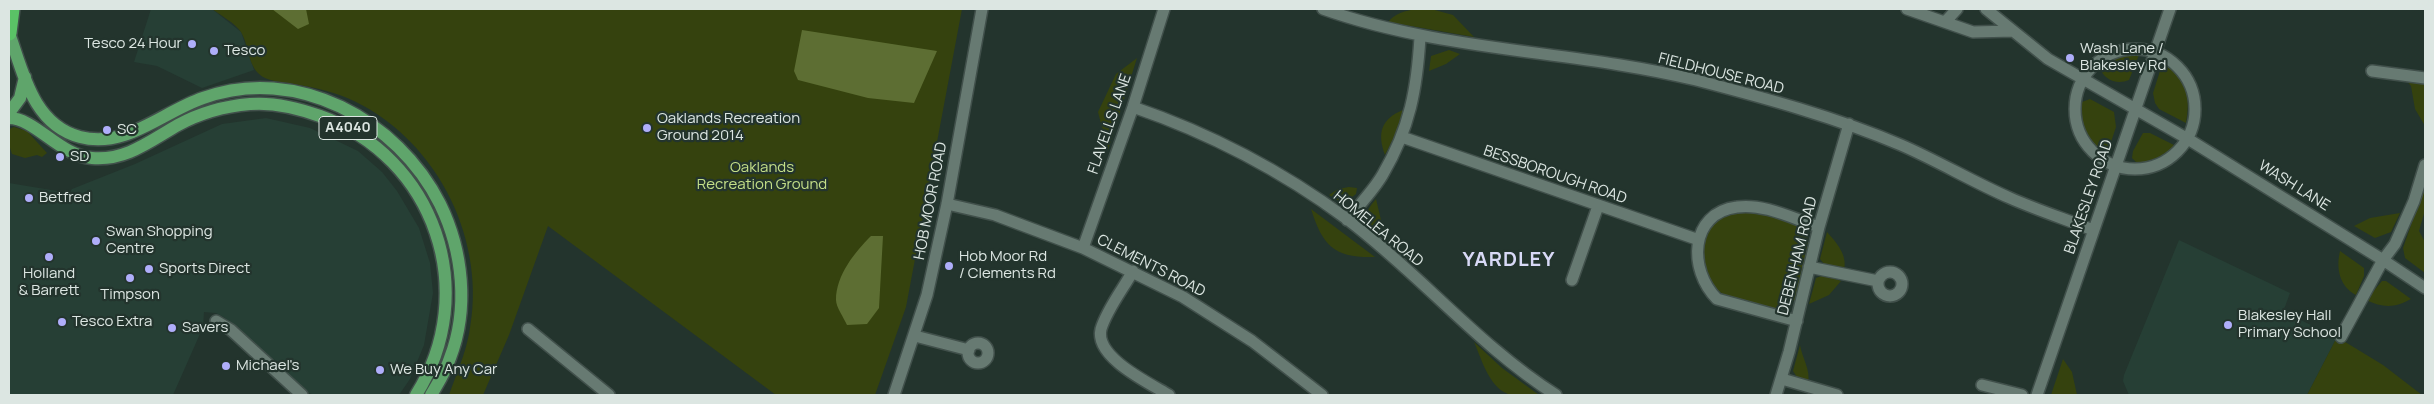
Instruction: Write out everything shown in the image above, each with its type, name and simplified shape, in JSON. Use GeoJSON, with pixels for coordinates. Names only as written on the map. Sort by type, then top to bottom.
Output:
{"type":"FeatureCollection","features":[{"type":"Feature","properties":{"kind":"highway"},"geometry":{"type":"LineString","coordinates":[[9,33],[12,9]]}},
{"type":"Feature","properties":{"kind":"main road","name":"A4040"},"geometry":{"type":"LineString","coordinates":[[9,33],[25,77],[42,112],[56,126],[78,137],[92,140],[120,137],[204,97],[228,91],[275,89],[303,93],[334,104],[370,123],[411,157],[426,178],[447,217],[454,238],[461,286],[458,332],[439,395]]}},
{"type":"Feature","properties":{"kind":"main road"},"geometry":{"type":"LineString","coordinates":[[9,113],[20,98],[25,77]]}},
{"type":"Feature","properties":{"kind":"main road","name":"A4040"},"geometry":{"type":"LineString","coordinates":[[9,118],[18,118],[57,145],[92,158],[121,156],[150,143],[194,118],[219,109],[249,104],[289,106],[336,121],[363,137],[383,152],[410,182],[427,209],[444,259],[446,306],[444,325],[434,362],[416,395]]}},
{"type":"Feature","properties":{"kind":"main road","name":"A4040"},"geometry":{"type":"LineString","coordinates":[[431,395],[450,360]]}},
{"type":"Feature","properties":{"kind":"street","name":"HOB MOOR ROAD"},"geometry":{"type":"LineString","coordinates":[[894,395],[927,295],[947,204],[982,9]]}},
{"type":"Feature","properties":{"kind":"street","name":"FLAVELLS LANE"},"geometry":{"type":"LineString","coordinates":[[1083,248],[1133,107],[1164,9]]}},
{"type":"Feature","properties":{"kind":"street","name":"FIELDHOUSE ROAD"},"geometry":{"type":"LineString","coordinates":[[1323,9],[1351,19],[1420,37],[1500,50],[1606,62],[1696,80],[1849,124],[1902,146],[2010,198],[2093,230]]}},
{"type":"Feature","properties":{"kind":"street"},"geometry":{"type":"LineString","coordinates":[[1907,9],[1946,21],[1973,32],[2014,31]]}},
{"type":"Feature","properties":{"kind":"street"},"geometry":{"type":"LineString","coordinates":[[1946,21],[1957,9]]}},
{"type":"Feature","properties":{"kind":"street","name":"WASH LANE"},"geometry":{"type":"LineString","coordinates":[[1986,9],[2048,58],[2136,107],[2425,288]]}},
{"type":"Feature","properties":{"kind":"street","name":"BLAKESLEY ROAD"},"geometry":{"type":"LineString","coordinates":[[2037,395],[2170,9]]}},
{"type":"Feature","properties":{"kind":"street"},"geometry":{"type":"LineString","coordinates":[[1347,220],[1382,175],[1402,136],[1417,84],[1420,37]]}},
{"type":"Feature","properties":{"kind":"street"},"geometry":{"type":"LineString","coordinates":[[2140,48],[2155,51],[2174,62],[2182,71],[2194,92],[2196,116],[2188,139],[2172,157],[2161,164],[2138,169],[2115,167],[2094,153],[2080,134],[2075,105],[2079,88],[2084,78],[2097,63],[2114,52],[2140,48]]}},
{"type":"Feature","properties":{"kind":"street"},"geometry":{"type":"LineString","coordinates":[[2372,71],[2425,78]]}},
{"type":"Feature","properties":{"kind":"street","name":"HOMELEA ROAD"},"geometry":{"type":"LineString","coordinates":[[1133,107],[1176,122],[1265,165],[1347,220],[1495,349],[1556,395]]}},
{"type":"Feature","properties":{"kind":"street","name":"DEBENHAM ROAD"},"geometry":{"type":"LineString","coordinates":[[1776,395],[1797,321],[1819,227],[1849,124]]}},
{"type":"Feature","properties":{"kind":"street","name":"BESSBOROUGH ROAD"},"geometry":{"type":"LineString","coordinates":[[1402,136],[1699,240]]}},
{"type":"Feature","properties":{"kind":"street"},"geometry":{"type":"LineString","coordinates":[[2341,336],[2383,260],[2395,244],[2414,201],[2425,165]]}},
{"type":"Feature","properties":{"kind":"street","name":"CLEMENTS ROAD"},"geometry":{"type":"LineString","coordinates":[[947,204],[995,215],[1083,248],[1183,297],[1252,341],[1322,395]]}},
{"type":"Feature","properties":{"kind":"street"},"geometry":{"type":"LineString","coordinates":[[1572,280],[1598,206]]}},
{"type":"Feature","properties":{"kind":"street"},"geometry":{"type":"LineString","coordinates":[[1797,321],[1717,299],[1709,291],[1699,271],[1697,256],[1699,240],[1708,222],[1717,214],[1736,207],[1757,207],[1819,227]]}},
{"type":"Feature","properties":{"kind":"street"},"geometry":{"type":"LineString","coordinates":[[1809,266],[1878,281]]}},
{"type":"Feature","properties":{"kind":"street"},"geometry":{"type":"LineString","coordinates":[[1132,272],[1103,325],[1101,340],[1105,350],[1121,366],[1169,395]]}},
{"type":"Feature","properties":{"kind":"street"},"geometry":{"type":"LineString","coordinates":[[216,321],[231,330],[302,395]]}},
{"type":"Feature","properties":{"kind":"street"},"geometry":{"type":"LineString","coordinates":[[528,329],[609,395]]}},
{"type":"Feature","properties":{"kind":"street"},"geometry":{"type":"LineString","coordinates":[[915,336],[968,350]]}},
{"type":"Feature","properties":{"kind":"street"},"geometry":{"type":"LineString","coordinates":[[1782,379],[1837,395]]}},
{"type":"Feature","properties":{"kind":"street"},"geometry":{"type":"LineString","coordinates":[[1982,385],[2022,395]]}},
{"type":"Feature","properties":{"kind":"shaded area","name":"Tesco 24 Hour"},"geometry":{"type":"Polygon","coordinates":[[[151,9],[212,9],[241,32],[254,70],[202,88],[157,66],[134,62],[151,9]]]}},
{"type":"Feature","properties":{"kind":"shaded area"},"geometry":{"type":"Polygon","coordinates":[[[266,118],[310,128],[358,151],[382,172],[397,191],[419,228],[430,263],[433,293],[424,345],[410,379],[399,395],[315,395],[302,391],[225,318],[216,313],[204,312],[203,327],[173,395],[9,395],[9,183],[69,193],[72,189],[135,164],[222,124],[266,118]]]}},
{"type":"Feature","properties":{"kind":"shaded area","name":"Blakesley Hall Primary School"},"geometry":{"type":"Polygon","coordinates":[[[2179,240],[2290,293],[2283,312],[2337,337],[2307,395],[2129,395],[2123,381],[2124,375],[2179,240]]]}},
{"type":"Feature","properties":{"kind":"green space","name":"Oaklands Recreation Ground"},"geometry":{"type":"Polygon","coordinates":[[[212,9],[962,9],[906,307],[875,395],[776,395],[548,226],[509,335],[483,395],[449,395],[469,334],[473,300],[471,265],[463,231],[451,199],[433,169],[411,143],[385,120],[356,102],[326,91],[268,79],[259,74],[252,63],[241,32],[231,22],[212,9]]]}},
{"type":"Feature","properties":{"kind":"green space"},"geometry":{"type":"Polygon","coordinates":[[[272,9],[306,9],[309,24],[298,29],[272,9]]]}},
{"type":"Feature","properties":{"kind":"green space"},"geometry":{"type":"Polygon","coordinates":[[[1431,9],[1453,15],[1474,37],[1388,22],[1402,12],[1431,9]]]}},
{"type":"Feature","properties":{"kind":"green space"},"geometry":{"type":"Polygon","coordinates":[[[802,30],[937,51],[914,103],[868,98],[798,80],[794,71],[802,30]]]}},
{"type":"Feature","properties":{"kind":"green space"},"geometry":{"type":"Polygon","coordinates":[[[1449,50],[1460,54],[1446,64],[1429,71],[1431,56],[1449,50]]]}},
{"type":"Feature","properties":{"kind":"green space"},"geometry":{"type":"Polygon","coordinates":[[[2123,55],[2139,55],[2129,80],[2115,82],[2104,75],[2100,67],[2106,61],[2123,55]]]}},
{"type":"Feature","properties":{"kind":"green space"},"geometry":{"type":"Polygon","coordinates":[[[1137,58],[1108,150],[1098,112],[1116,74],[1137,58]]]}},
{"type":"Feature","properties":{"kind":"green space"},"geometry":{"type":"Polygon","coordinates":[[[2166,65],[2179,76],[2186,90],[2188,106],[2186,123],[2159,109],[2155,103],[2153,93],[2160,71],[2166,65]]]}},
{"type":"Feature","properties":{"kind":"green space"},"geometry":{"type":"Polygon","coordinates":[[[2406,80],[2425,84],[2425,126],[2415,109],[2411,86],[2406,80]]]}},
{"type":"Feature","properties":{"kind":"green space"},"geometry":{"type":"Polygon","coordinates":[[[2090,99],[2114,112],[2116,127],[2108,151],[2100,151],[2087,134],[2081,122],[2080,109],[2082,102],[2090,99]]]}},
{"type":"Feature","properties":{"kind":"green space"},"geometry":{"type":"Polygon","coordinates":[[[1403,110],[1396,133],[1385,155],[1381,140],[1383,128],[1390,118],[1403,110]]]}},
{"type":"Feature","properties":{"kind":"green space"},"geometry":{"type":"Polygon","coordinates":[[[14,127],[27,131],[47,153],[42,157],[37,155],[25,158],[12,154],[9,145],[9,129],[14,127]]]}},
{"type":"Feature","properties":{"kind":"green space"},"geometry":{"type":"Polygon","coordinates":[[[2143,133],[2150,133],[2176,146],[2159,157],[2138,164],[2132,158],[2133,151],[2143,133]]]}},
{"type":"Feature","properties":{"kind":"green space"},"geometry":{"type":"Polygon","coordinates":[[[2425,185],[2425,210],[2419,231],[2425,242],[2425,273],[2405,258],[2403,248],[2425,185]]]}},
{"type":"Feature","properties":{"kind":"green space"},"geometry":{"type":"Polygon","coordinates":[[[1357,188],[1356,194],[1347,201],[1339,201],[1329,195],[1338,189],[1357,188]]]}},
{"type":"Feature","properties":{"kind":"green space"},"geometry":{"type":"Polygon","coordinates":[[[1376,199],[1381,220],[1380,234],[1371,225],[1367,217],[1368,209],[1376,199]]]}},
{"type":"Feature","properties":{"kind":"green space"},"geometry":{"type":"Polygon","coordinates":[[[1311,209],[1375,257],[1350,255],[1332,248],[1320,233],[1311,209]]]}},
{"type":"Feature","properties":{"kind":"green space"},"geometry":{"type":"Polygon","coordinates":[[[1744,210],[1758,211],[1806,229],[1808,241],[1797,298],[1778,311],[1728,297],[1710,282],[1702,267],[1701,252],[1709,230],[1725,215],[1744,210]]]}},
{"type":"Feature","properties":{"kind":"green space"},"geometry":{"type":"Polygon","coordinates":[[[2400,213],[2391,232],[2375,238],[2354,226],[2370,218],[2400,213]]]}},
{"type":"Feature","properties":{"kind":"green space"},"geometry":{"type":"Polygon","coordinates":[[[1827,232],[1843,254],[1844,270],[1825,265],[1820,259],[1827,232]]]}},
{"type":"Feature","properties":{"kind":"green space"},"geometry":{"type":"Polygon","coordinates":[[[871,236],[883,236],[879,308],[867,324],[847,325],[836,303],[839,282],[853,257],[871,236]]]}},
{"type":"Feature","properties":{"kind":"green space"},"geometry":{"type":"Polygon","coordinates":[[[2340,251],[2364,268],[2364,276],[2356,295],[2342,282],[2338,264],[2340,251]]]}},
{"type":"Feature","properties":{"kind":"green space"},"geometry":{"type":"Polygon","coordinates":[[[1824,275],[1841,281],[1829,295],[1809,304],[1816,278],[1824,275]]]}},
{"type":"Feature","properties":{"kind":"green space"},"geometry":{"type":"Polygon","coordinates":[[[2382,281],[2386,281],[2411,299],[2389,306],[2383,306],[2366,300],[2382,281]]]}},
{"type":"Feature","properties":{"kind":"green space"},"geometry":{"type":"Polygon","coordinates":[[[2337,337],[2383,365],[2422,395],[2307,395],[2337,337]]]}},
{"type":"Feature","properties":{"kind":"green space"},"geometry":{"type":"Polygon","coordinates":[[[1474,342],[1502,368],[1539,395],[1515,396],[1498,388],[1488,374],[1474,342]]]}},
{"type":"Feature","properties":{"kind":"green space"},"geometry":{"type":"Polygon","coordinates":[[[1800,345],[1809,378],[1808,383],[1799,380],[1793,371],[1800,345]]]}},
{"type":"Feature","properties":{"kind":"green space"},"geometry":{"type":"Polygon","coordinates":[[[2063,359],[2072,372],[2077,395],[2051,395],[2063,359]]]}},
{"type":"Feature","properties":{"kind":"place","name":"Tesco 24 Hour"},"geometry":{"type":"Point","coordinates":[192,44]}},
{"type":"Feature","properties":{"kind":"place","name":"Tesco"},"geometry":{"type":"Point","coordinates":[214,51]}},
{"type":"Feature","properties":{"kind":"place","name":"Wash Lane / Blakesley Rd"},"geometry":{"type":"Point","coordinates":[2070,58]}},
{"type":"Feature","properties":{"kind":"place","name":"Oaklands Recreation Ground 2014"},"geometry":{"type":"Point","coordinates":[647,128]}},
{"type":"Feature","properties":{"kind":"place","name":"SC"},"geometry":{"type":"Point","coordinates":[107,130]}},
{"type":"Feature","properties":{"kind":"place","name":"SD"},"geometry":{"type":"Point","coordinates":[60,157]}},
{"type":"Feature","properties":{"kind":"place","name":"Betfred"},"geometry":{"type":"Point","coordinates":[29,198]}},
{"type":"Feature","properties":{"kind":"place","name":"Swan Shopping Centre"},"geometry":{"type":"Point","coordinates":[96,241]}},
{"type":"Feature","properties":{"kind":"place","name":"Holland & Barrett"},"geometry":{"type":"Point","coordinates":[49,257]}},
{"type":"Feature","properties":{"kind":"place","name":"Hob Moor Rd / Clements Rd"},"geometry":{"type":"Point","coordinates":[949,266]}},
{"type":"Feature","properties":{"kind":"place","name":"Sports Direct"},"geometry":{"type":"Point","coordinates":[149,269]}},
{"type":"Feature","properties":{"kind":"place","name":"Timpson"},"geometry":{"type":"Point","coordinates":[130,278]}},
{"type":"Feature","properties":{"kind":"place","name":"Tesco Extra"},"geometry":{"type":"Point","coordinates":[62,322]}},
{"type":"Feature","properties":{"kind":"place","name":"Blakesley Hall Primary School"},"geometry":{"type":"Point","coordinates":[2228,325]}},
{"type":"Feature","properties":{"kind":"place","name":"Savers"},"geometry":{"type":"Point","coordinates":[172,328]}},
{"type":"Feature","properties":{"kind":"place","name":"Michael's"},"geometry":{"type":"Point","coordinates":[226,366]}},
{"type":"Feature","properties":{"kind":"place","name":"We Buy Any Car"},"geometry":{"type":"Point","coordinates":[380,370]}},
{"type":"Feature","properties":{"kind":"district","name":"YARDLEY"},"geometry":{"type":"Point","coordinates":[1509,260]}}]}
